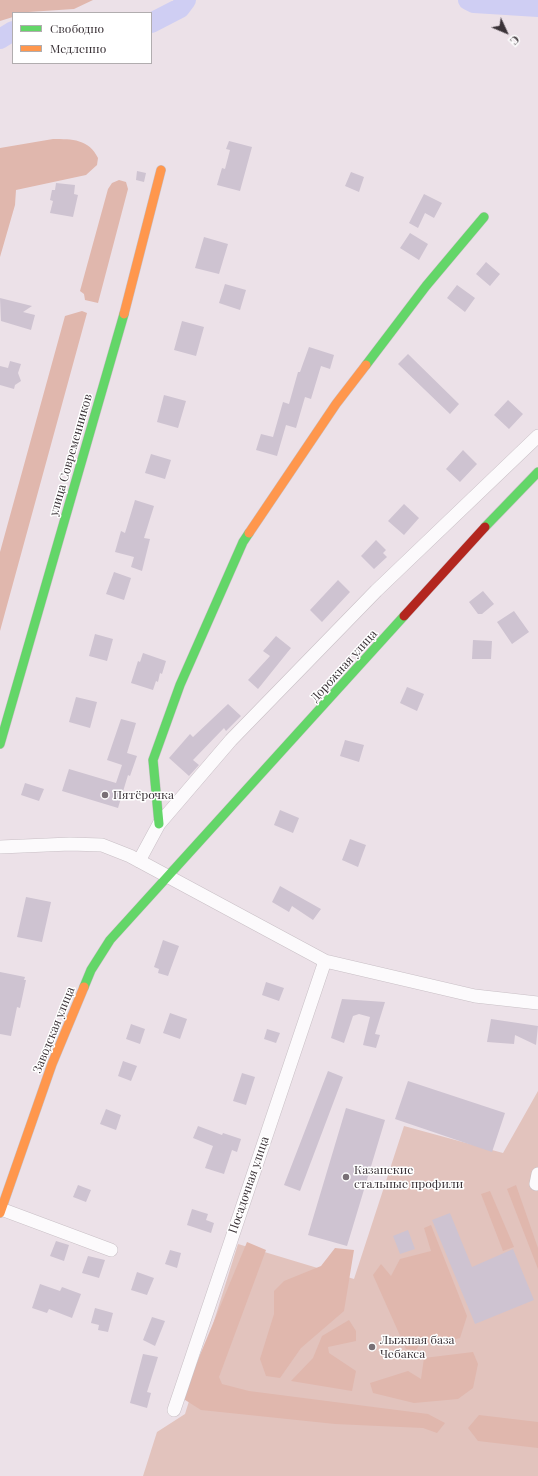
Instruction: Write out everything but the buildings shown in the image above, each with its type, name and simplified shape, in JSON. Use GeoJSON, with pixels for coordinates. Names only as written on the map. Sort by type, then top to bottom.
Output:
{"type":"FeatureCollection","features":[{"type":"Feature","properties":{"kind":"street","name":"улица Современников"},"geometry":{"type":"LineString","coordinates":[[0,744],[125,312],[161,170]]}},
{"type":"Feature","properties":{"kind":"street"},"geometry":{"type":"LineString","coordinates":[[159,824],[153,760],[180,684],[243,542],[336,404],[426,286],[484,217]]}},
{"type":"Feature","properties":{"kind":"street"},"geometry":{"type":"LineString","coordinates":[[139,861],[159,824],[231,740],[376,591],[538,436]]}},
{"type":"Feature","properties":{"kind":"street","name":"Дорожная улица"},"geometry":{"type":"LineString","coordinates":[[166,876],[331,699],[505,505],[538,472]]}},
{"type":"Feature","properties":{"kind":"street"},"geometry":{"type":"LineString","coordinates":[[0,847],[70,844],[102,845],[139,861],[325,961],[475,996],[538,1003]]}},
{"type":"Feature","properties":{"kind":"street","name":"Заводская улица"},"geometry":{"type":"LineString","coordinates":[[1,1211],[52,1064],[91,970],[110,940],[166,876]]}},
{"type":"Feature","properties":{"kind":"street","name":"Посадочная улица"},"geometry":{"type":"LineString","coordinates":[[174,1410],[325,961]]}},
{"type":"Feature","properties":{"kind":"street"},"geometry":{"type":"LineString","coordinates":[[1,1211],[111,1250]]}},
{"type":"Feature","properties":{"kind":"shaded area"},"geometry":{"type":"Polygon","coordinates":[[[0,0],[93,0],[74,9],[12,12],[12,17],[0,21],[0,0]]]}},
{"type":"Feature","properties":{"kind":"shaded area"},"geometry":{"type":"Polygon","coordinates":[[[53,139],[67,139],[79,141],[85,144],[90,147],[98,158],[97,165],[86,175],[16,190],[15,205],[0,257],[0,148],[53,139]]]}},
{"type":"Feature","properties":{"kind":"shaded area"},"geometry":{"type":"Polygon","coordinates":[[[119,180],[126,182],[128,189],[98,303],[85,300],[84,294],[80,291],[108,189],[112,183],[119,180]]]}},
{"type":"Feature","properties":{"kind":"shaded area"},"geometry":{"type":"Polygon","coordinates":[[[82,311],[87,313],[0,631],[0,552],[65,316],[82,311]]]}},
{"type":"Feature","properties":{"kind":"shaded area","name":"Лыжная база Чебакса"},"geometry":{"type":"Polygon","coordinates":[[[538,1091],[538,1476],[143,1476],[157,1432],[185,1414],[238,1244],[354,1279],[404,1126],[503,1153],[538,1091]]]}},
{"type":"Feature","properties":{"kind":"shaded area"},"geometry":{"type":"Polygon","coordinates":[[[516,1185],[538,1248],[538,1269],[507,1189],[516,1185]]]}},
{"type":"Feature","properties":{"kind":"shaded area"},"geometry":{"type":"Polygon","coordinates":[[[490,1191],[514,1247],[503,1251],[481,1194],[490,1191]]]}},
{"type":"Feature","properties":{"kind":"shaded area"},"geometry":{"type":"Polygon","coordinates":[[[431,1225],[467,1316],[460,1338],[431,1345],[424,1338],[416,1350],[406,1349],[373,1275],[381,1264],[391,1276],[400,1259],[431,1251],[424,1228],[431,1225]]]}},
{"type":"Feature","properties":{"kind":"shaded area"},"geometry":{"type":"Polygon","coordinates":[[[247,1242],[266,1250],[219,1377],[222,1384],[249,1391],[428,1414],[445,1423],[437,1433],[423,1428],[335,1424],[201,1410],[182,1398],[247,1242]]]}},
{"type":"Feature","properties":{"kind":"shaded area"},"geometry":{"type":"Polygon","coordinates":[[[335,1248],[354,1250],[344,1311],[301,1348],[280,1378],[266,1376],[260,1359],[274,1314],[274,1291],[284,1281],[321,1266],[335,1248]]]}},
{"type":"Feature","properties":{"kind":"shaded area"},"geometry":{"type":"Polygon","coordinates":[[[349,1320],[356,1331],[356,1341],[328,1347],[329,1353],[356,1371],[352,1391],[291,1381],[313,1358],[322,1336],[349,1320]]]}},
{"type":"Feature","properties":{"kind":"shaded area"},"geometry":{"type":"Polygon","coordinates":[[[473,1352],[478,1364],[473,1388],[458,1399],[414,1403],[373,1393],[370,1383],[408,1371],[421,1379],[424,1358],[473,1352]]]}},
{"type":"Feature","properties":{"kind":"shaded area"},"geometry":{"type":"Polygon","coordinates":[[[479,1415],[538,1422],[538,1448],[478,1441],[468,1428],[479,1415]]]}},
{"type":"Feature","properties":{"kind":"waterway"},"geometry":{"type":"LineString","coordinates":[[152,22],[180,8],[186,0]]}},
{"type":"Feature","properties":{"kind":"waterway"},"geometry":{"type":"LineString","coordinates":[[468,0],[474,3],[538,7]]}},
{"type":"Feature","properties":{"kind":"waterway"},"geometry":{"type":"LineString","coordinates":[[0,39],[12,32]]}},
{"type":"Feature","properties":{"kind":"traffic: fast"},"geometry":{"type":"LineString","coordinates":[[366,365],[426,286],[484,217]]}},
{"type":"Feature","properties":{"kind":"traffic: fast"},"geometry":{"type":"LineString","coordinates":[[0,744],[124,314]]}},
{"type":"Feature","properties":{"kind":"traffic: fast"},"geometry":{"type":"LineString","coordinates":[[485,527],[538,472]]}},
{"type":"Feature","properties":{"kind":"traffic: fast"},"geometry":{"type":"LineString","coordinates":[[159,824],[153,760],[180,685],[243,542],[249,533]]}},
{"type":"Feature","properties":{"kind":"traffic: fast"},"geometry":{"type":"LineString","coordinates":[[84,987],[91,970],[110,940],[404,616]]}},
{"type":"Feature","properties":{"kind":"traffic: slow"},"geometry":{"type":"LineString","coordinates":[[124,314],[161,170]]}},
{"type":"Feature","properties":{"kind":"traffic: slow"},"geometry":{"type":"LineString","coordinates":[[249,533],[336,404],[366,365]]}},
{"type":"Feature","properties":{"kind":"traffic: slow"},"geometry":{"type":"LineString","coordinates":[[0,1213],[52,1064],[84,987]]}},
{"type":"Feature","properties":{"kind":"traffic: jam"},"geometry":{"type":"LineString","coordinates":[[404,616],[485,527]]}},
{"type":"Feature","properties":{"kind":"place","name":"Пятёрочка"},"geometry":{"type":"Point","coordinates":[105,795]}},
{"type":"Feature","properties":{"kind":"place","name":"Казанские стальные профили"},"geometry":{"type":"Point","coordinates":[346,1177]}},
{"type":"Feature","properties":{"kind":"place","name":"Лыжная база Чебакса"},"geometry":{"type":"Point","coordinates":[372,1347]}}]}
